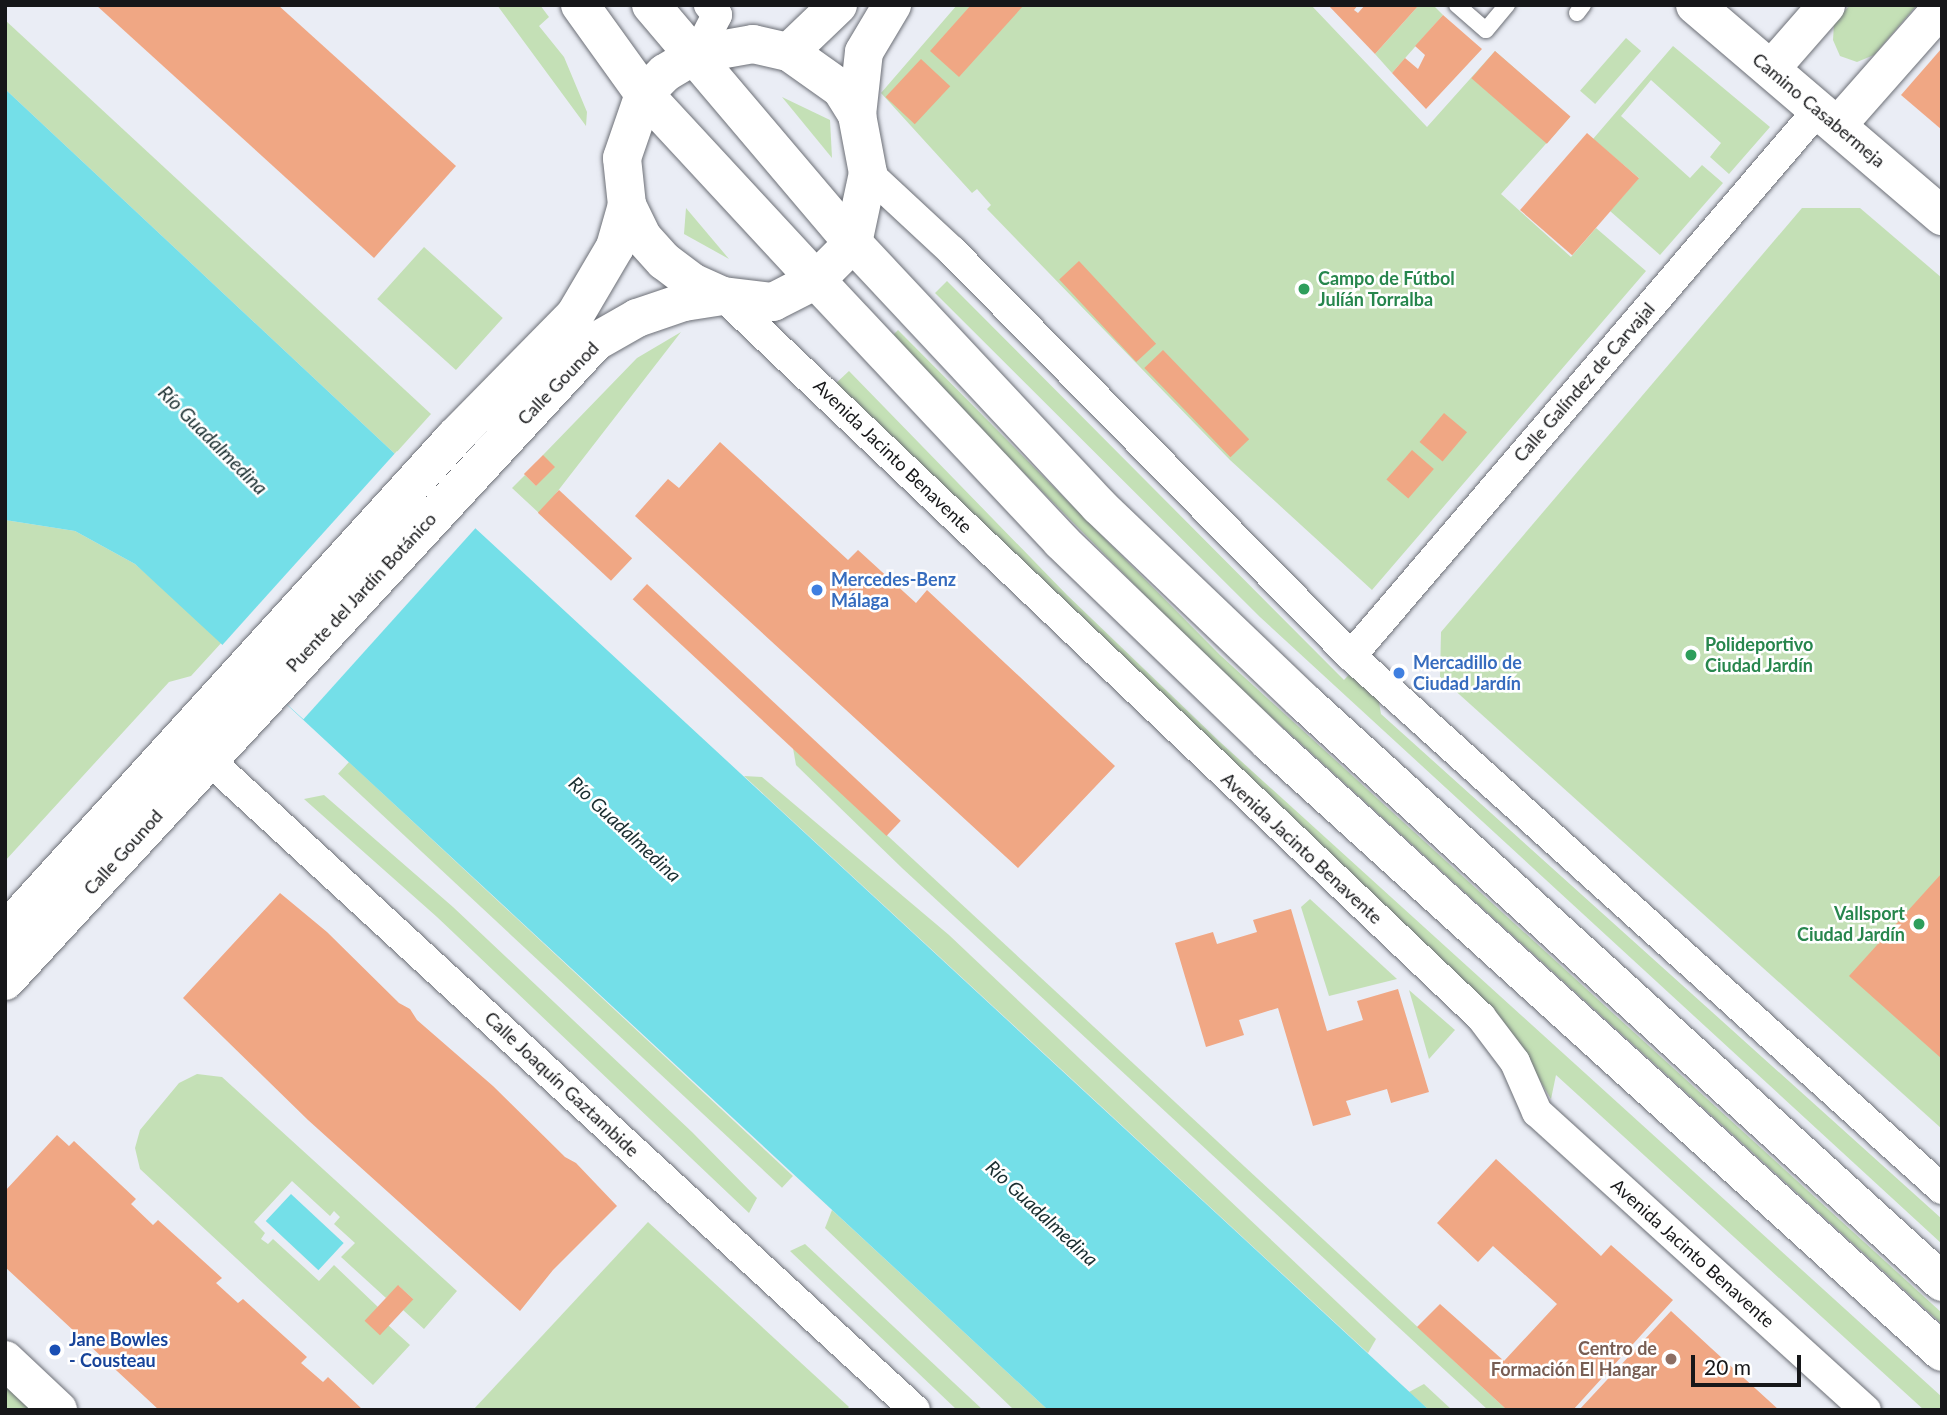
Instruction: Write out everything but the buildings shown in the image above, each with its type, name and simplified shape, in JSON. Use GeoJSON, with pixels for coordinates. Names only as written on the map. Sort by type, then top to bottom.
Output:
{"type":"FeatureCollection","features":[{"type":"Feature","properties":{"kind":"main road"},"geometry":{"type":"LineString","coordinates":[[580,5],[644,94],[1061,541],[1269,742],[1942,1352]]}},
{"type":"Feature","properties":{"kind":"main road"},"geometry":{"type":"LineString","coordinates":[[651,5],[697,54],[853,243],[1100,506],[1292,691],[1942,1282]]}},
{"type":"Feature","properties":{"kind":"main road"},"geometry":{"type":"LineString","coordinates":[[857,115],[864,52],[892,5]]}},
{"type":"Feature","properties":{"kind":"main road","name":"Camino Casabermeja"},"geometry":{"type":"LineString","coordinates":[[1695,5],[1942,216]]}},
{"type":"Feature","properties":{"kind":"main road"},"geometry":{"type":"LineString","coordinates":[[789,52],[823,12]]}},
{"type":"Feature","properties":{"kind":"main road","name":"Avenida Jacinto Benavente"},"geometry":{"type":"LineString","coordinates":[[752,44],[789,52],[841,89],[857,115],[868,173],[853,243],[816,280],[773,302],[723,296],[692,282],[664,261],[643,238],[627,205],[622,152],[644,94],[665,73],[697,54],[752,44]]}},
{"type":"Feature","properties":{"kind":"main road","name":"Calle Gounod"},"geometry":{"type":"LineString","coordinates":[[469,449],[575,315],[615,247],[627,205]]}},
{"type":"Feature","properties":{"kind":"main road","name":"Calle Gounod"},"geometry":{"type":"LineString","coordinates":[[469,449],[595,342],[638,318],[684,302],[723,296]]}},
{"type":"Feature","properties":{"kind":"main road","name":"Puente del Jardín Botánico"},"geometry":{"type":"LineString","coordinates":[[229,713],[469,449]]}},
{"type":"Feature","properties":{"kind":"main road","name":"Calle Gounod"},"geometry":{"type":"LineString","coordinates":[[5,981],[208,759],[229,713]]}},
{"type":"Feature","properties":{"kind":"main road","name":"Calle Gounod"},"geometry":{"type":"LineString","coordinates":[[5,932],[229,713]]}},
{"type":"Feature","properties":{"kind":"main road"},"geometry":{"type":"LineString","coordinates":[[5,1360],[58,1410]]}},
{"type":"Feature","properties":{"kind":"street"},"geometry":{"type":"LineString","coordinates":[[697,54],[716,15],[709,5]]}},
{"type":"Feature","properties":{"kind":"street"},"geometry":{"type":"LineString","coordinates":[[1770,69],[1826,5]]}},
{"type":"Feature","properties":{"kind":"street","name":"Calle Galíndez de Carvajal"},"geometry":{"type":"LineString","coordinates":[[1351,656],[1828,117],[1942,6]]}},
{"type":"Feature","properties":{"kind":"street"},"geometry":{"type":"LineString","coordinates":[[868,173],[953,251],[1120,426],[1351,656],[1942,1189]]}},
{"type":"Feature","properties":{"kind":"street","name":"Avenida Jacinto Benavente"},"geometry":{"type":"LineString","coordinates":[[723,296],[1481,1017],[1515,1062],[1537,1112],[1866,1410]]}},
{"type":"Feature","properties":{"kind":"street","name":"Calle Joaquín Gaztambide"},"geometry":{"type":"LineString","coordinates":[[208,759],[915,1410]]}},
{"type":"Feature","properties":{"kind":"lane"},"geometry":{"type":"LineString","coordinates":[[1457,5],[1486,30],[1507,5]]}},
{"type":"Feature","properties":{"kind":"green space"},"geometry":{"type":"Polygon","coordinates":[[[497,5],[540,5],[549,17],[539,26],[564,57],[587,112],[586,126],[497,5]]]}},
{"type":"Feature","properties":{"kind":"green space","name":"Campo de Fútbol Julíán Torralba"},"geometry":{"type":"Polygon","coordinates":[[[957,5],[1311,5],[1427,127],[1495,51],[1570,117],[1501,194],[1571,257],[1596,228],[1646,271],[1372,590],[1230,460],[987,209],[991,205],[977,189],[972,193],[881,93],[957,5]]]}},
{"type":"Feature","properties":{"kind":"green space"},"geometry":{"type":"Polygon","coordinates":[[[1419,5],[1433,5],[1443,15],[1392,73],[1375,54],[1419,5]]]}},
{"type":"Feature","properties":{"kind":"green space"},"geometry":{"type":"Polygon","coordinates":[[[1850,5],[1917,5],[1874,55],[1857,62],[1840,56],[1833,40],[1834,23],[1850,5]]]}},
{"type":"Feature","properties":{"kind":"green space"},"geometry":{"type":"Polygon","coordinates":[[[5,20],[431,414],[395,454],[5,89],[5,20]]]}},
{"type":"Feature","properties":{"kind":"green space"},"geometry":{"type":"Polygon","coordinates":[[[1626,38],[1641,51],[1595,104],[1580,91],[1626,38]]]}},
{"type":"Feature","properties":{"kind":"green space"},"geometry":{"type":"Polygon","coordinates":[[[1673,46],[1770,127],[1729,174],[1710,157],[1721,143],[1651,80],[1621,116],[1690,178],[1702,165],[1723,183],[1660,255],[1610,211],[1639,178],[1593,139],[1673,46]]]}},
{"type":"Feature","properties":{"kind":"green space"},"geometry":{"type":"Polygon","coordinates":[[[782,97],[830,120],[832,158],[782,97]]]}},
{"type":"Feature","properties":{"kind":"green space"},"geometry":{"type":"Polygon","coordinates":[[[686,208],[729,259],[684,234],[686,208]]]}},
{"type":"Feature","properties":{"kind":"green space","name":"Polideportivo Ciudad Jardín"},"geometry":{"type":"Polygon","coordinates":[[[1802,208],[1860,208],[1942,278],[1942,1129],[1440,677],[1441,632],[1802,208]]]}},
{"type":"Feature","properties":{"kind":"green space"},"geometry":{"type":"Polygon","coordinates":[[[424,247],[503,318],[456,370],[377,299],[424,247]]]}},
{"type":"Feature","properties":{"kind":"green space"},"geometry":{"type":"Polygon","coordinates":[[[947,281],[1344,680],[1354,669],[1378,697],[1381,714],[1942,1219],[1942,1244],[1260,617],[935,293],[947,281]]]}},
{"type":"Feature","properties":{"kind":"green space"},"geometry":{"type":"Polygon","coordinates":[[[898,330],[1220,655],[1942,1313],[1942,1324],[1214,665],[955,403],[893,335],[898,330]]]}},
{"type":"Feature","properties":{"kind":"green space"},"geometry":{"type":"Polygon","coordinates":[[[681,332],[540,514],[512,488],[525,475],[536,486],[543,455],[637,358],[681,332]]]}},
{"type":"Feature","properties":{"kind":"green space"},"geometry":{"type":"Polygon","coordinates":[[[849,371],[1067,595],[1220,742],[1942,1397],[1942,1410],[1924,1410],[1556,1075],[1551,1099],[1514,1037],[834,385],[849,371]]]}},
{"type":"Feature","properties":{"kind":"green space"},"geometry":{"type":"Polygon","coordinates":[[[5,520],[75,531],[135,564],[223,641],[191,676],[169,682],[5,861],[5,520]]]}},
{"type":"Feature","properties":{"kind":"green space"},"geometry":{"type":"Polygon","coordinates":[[[793,748],[1507,1410],[1488,1410],[902,868],[796,765],[793,748]]]}},
{"type":"Feature","properties":{"kind":"green space"},"geometry":{"type":"Polygon","coordinates":[[[349,762],[793,1176],[782,1188],[338,774],[349,762]]]}},
{"type":"Feature","properties":{"kind":"green space"},"geometry":{"type":"Polygon","coordinates":[[[744,776],[762,777],[949,935],[1376,1339],[1368,1353],[744,776]]]}},
{"type":"Feature","properties":{"kind":"green space"},"geometry":{"type":"Polygon","coordinates":[[[324,795],[453,907],[692,1132],[757,1198],[749,1213],[437,917],[304,799],[324,795]]]}},
{"type":"Feature","properties":{"kind":"green space"},"geometry":{"type":"Polygon","coordinates":[[[1310,899],[1397,979],[1329,996],[1301,907],[1310,899]]]}},
{"type":"Feature","properties":{"kind":"green space"},"geometry":{"type":"Polygon","coordinates":[[[1409,990],[1455,1030],[1429,1059],[1409,990]]]}},
{"type":"Feature","properties":{"kind":"green space"},"geometry":{"type":"Polygon","coordinates":[[[197,1074],[222,1077],[457,1291],[424,1329],[403,1310],[413,1299],[399,1286],[386,1298],[341,1257],[355,1243],[334,1224],[340,1217],[334,1211],[330,1216],[292,1181],[254,1222],[265,1233],[261,1239],[268,1244],[273,1239],[319,1281],[334,1265],[378,1307],[366,1321],[380,1334],[388,1325],[410,1345],[373,1385],[140,1169],[135,1148],[140,1130],[179,1083],[197,1074]]]}},
{"type":"Feature","properties":{"kind":"green space"},"geometry":{"type":"Polygon","coordinates":[[[832,1210],[1048,1410],[1014,1410],[825,1228],[832,1210]]]}},
{"type":"Feature","properties":{"kind":"green space"},"geometry":{"type":"Polygon","coordinates":[[[648,1222],[849,1407],[846,1410],[473,1410],[648,1222]]]}},
{"type":"Feature","properties":{"kind":"green space"},"geometry":{"type":"Polygon","coordinates":[[[805,1244],[983,1410],[957,1410],[790,1251],[805,1244]]]}},
{"type":"Feature","properties":{"kind":"green space"},"geometry":{"type":"Polygon","coordinates":[[[5,1384],[33,1410],[5,1410],[5,1384]]]}},
{"type":"Feature","properties":{"kind":"green space"},"geometry":{"type":"Polygon","coordinates":[[[1424,1384],[1452,1410],[1429,1410],[1409,1392],[1424,1384]]]}},
{"type":"Feature","properties":{"kind":"water","name":"Río Guadalmedina"},"geometry":{"type":"Polygon","coordinates":[[[5,89],[395,454],[1429,1410],[1048,1410],[135,564],[75,531],[5,520],[5,89]]]}},
{"type":"Feature","properties":{"kind":"water"},"geometry":{"type":"Polygon","coordinates":[[[291,1194],[344,1243],[318,1270],[266,1221],[291,1194]]]}},
{"type":"Feature","properties":{"kind":"pier"},"geometry":{"type":"Polygon","coordinates":[[[397,451],[479,525],[303,719],[222,646],[397,451]]]}},
{"type":"Feature","properties":{"kind":"place","name":"Campo de Fútbol Julíán Torralba"},"geometry":{"type":"Point","coordinates":[1304,289]}},
{"type":"Feature","properties":{"kind":"place","name":"Mercedes-Benz Málaga"},"geometry":{"type":"Point","coordinates":[817,590]}},
{"type":"Feature","properties":{"kind":"place","name":"Polideportivo Ciudad Jardín"},"geometry":{"type":"Point","coordinates":[1691,655]}},
{"type":"Feature","properties":{"kind":"place","name":"Mercadillo de Ciudad Jardín"},"geometry":{"type":"Point","coordinates":[1399,673]}},
{"type":"Feature","properties":{"kind":"place","name":"Vallsport Ciudad Jardín"},"geometry":{"type":"Point","coordinates":[1919,924]}},
{"type":"Feature","properties":{"kind":"place","name":"Jane Bowles - Cousteau"},"geometry":{"type":"Point","coordinates":[55,1350]}},
{"type":"Feature","properties":{"kind":"place","name":"Centro de Formación El Hangar"},"geometry":{"type":"Point","coordinates":[1671,1359]}}]}
